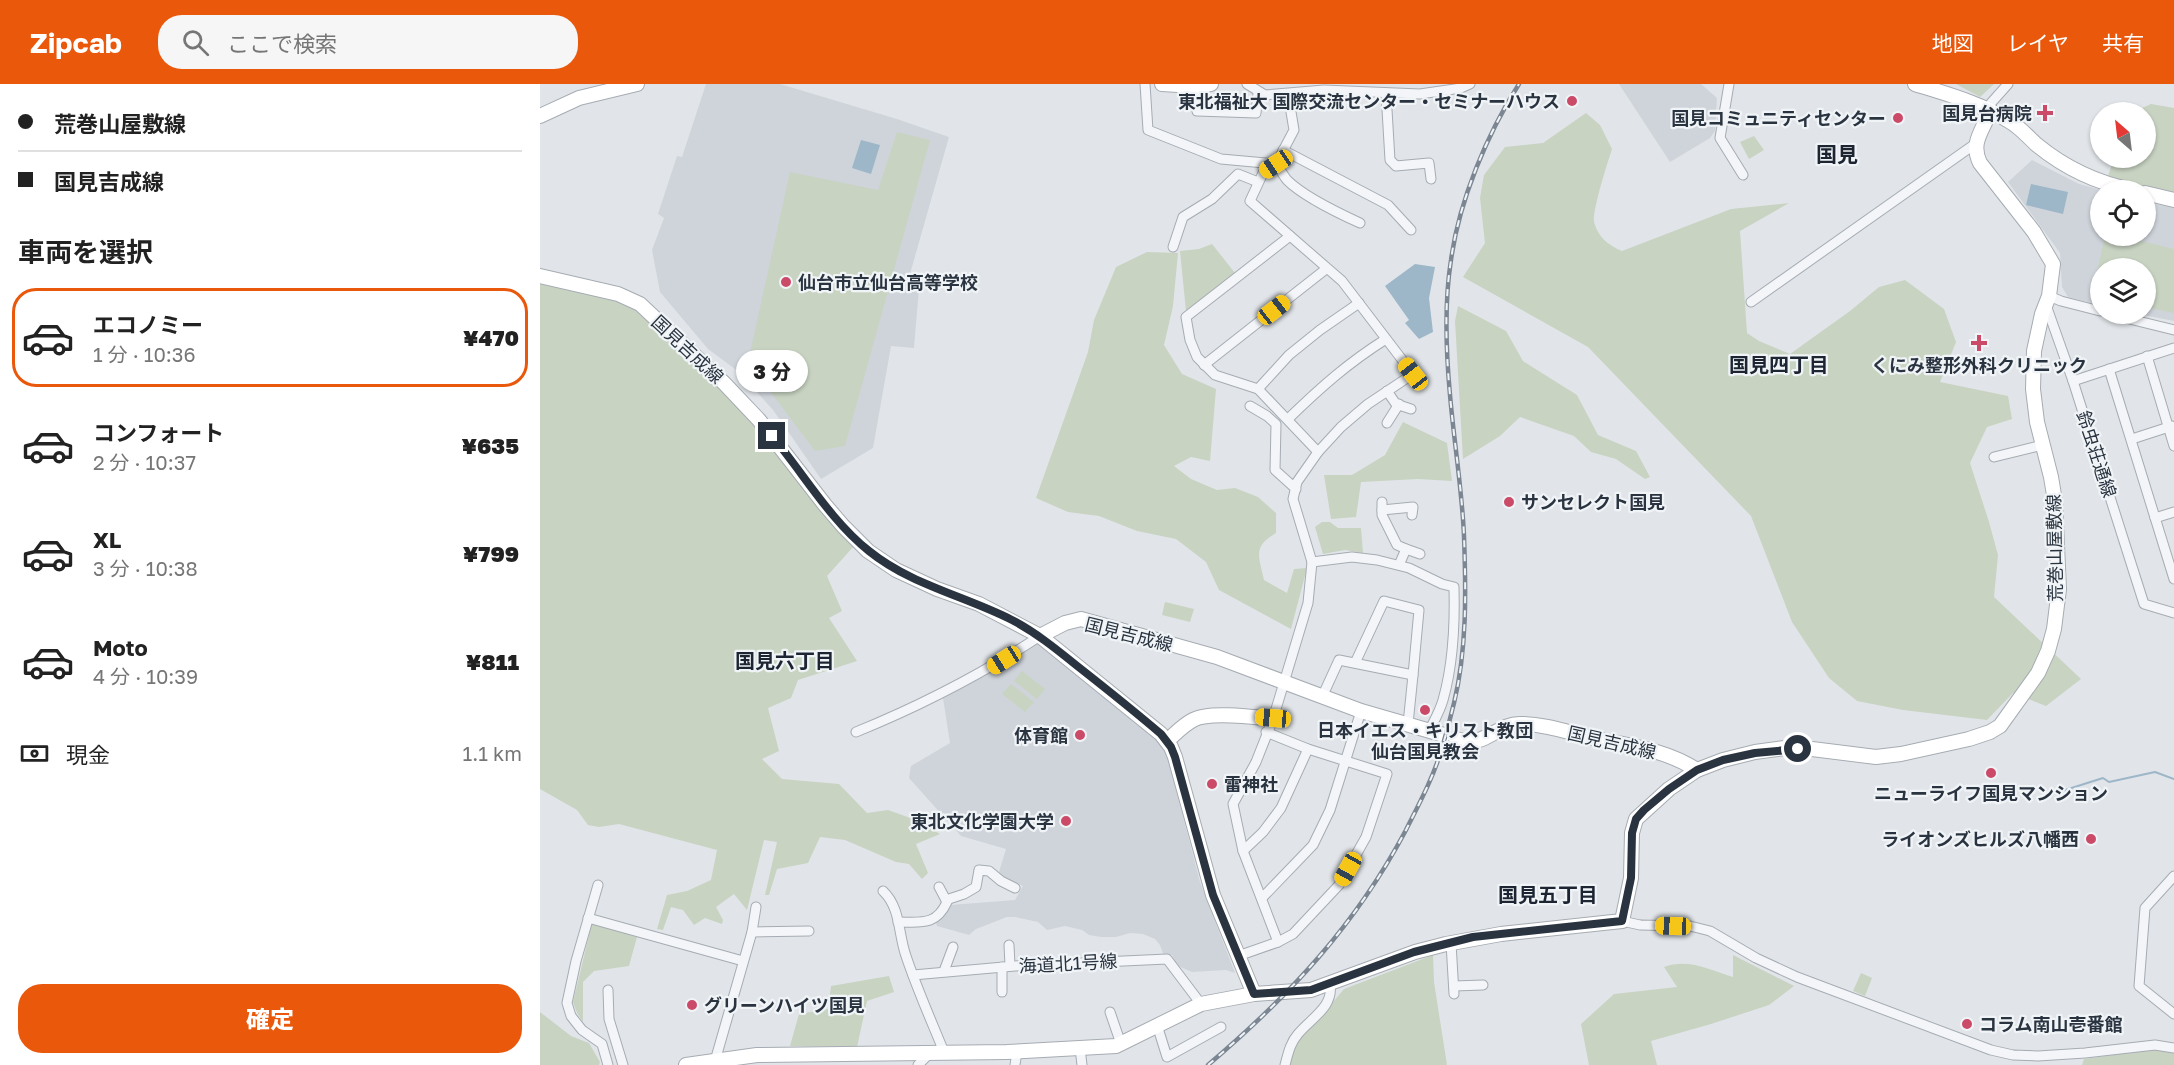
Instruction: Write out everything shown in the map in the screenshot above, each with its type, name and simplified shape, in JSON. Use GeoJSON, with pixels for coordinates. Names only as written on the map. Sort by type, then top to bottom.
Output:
{"type":"FeatureCollection","features":[{"type":"Feature","properties":{"kind":"street"},"geometry":{"type":"LineString","coordinates":[[540,116],[579,98],[637,84]]}},
{"type":"Feature","properties":{"kind":"street"},"geometry":{"type":"LineString","coordinates":[[1145,84],[1148,130],[1221,159],[1276,164]]}},
{"type":"Feature","properties":{"kind":"street"},"geometry":{"type":"LineString","coordinates":[[1161,84],[1194,86],[1211,84]]}},
{"type":"Feature","properties":{"kind":"street"},"geometry":{"type":"LineString","coordinates":[[1247,84],[1258,93],[1265,95],[1324,90],[1383,90],[1420,94],[1461,88],[1470,84]]}},
{"type":"Feature","properties":{"kind":"street"},"geometry":{"type":"LineString","coordinates":[[1729,84],[1720,138],[1743,175]]}},
{"type":"Feature","properties":{"kind":"street"},"geometry":{"type":"LineString","coordinates":[[1915,84],[1955,96],[2010,121],[2047,152],[2074,170],[2096,180]]}},
{"type":"Feature","properties":{"kind":"street"},"geometry":{"type":"LineString","coordinates":[[1751,302],[1975,144],[1990,111],[1991,103],[2008,84]]}},
{"type":"Feature","properties":{"kind":"street"},"geometry":{"type":"LineString","coordinates":[[1194,86],[1197,111],[1256,113],[1258,93]]}},
{"type":"Feature","properties":{"kind":"street"},"geometry":{"type":"LineString","coordinates":[[1383,90],[1390,160],[1396,166],[1429,163],[1431,178]]}},
{"type":"Feature","properties":{"kind":"street"},"geometry":{"type":"LineString","coordinates":[[1278,942],[1243,851],[1233,804],[1256,762],[1273,718],[1308,603],[1312,562],[1293,499],[1298,482],[1318,452],[1359,411],[1413,374],[1342,281],[1250,201],[1263,173],[1276,164],[1294,130],[1287,94]]}},
{"type":"Feature","properties":{"kind":"street","name":"荒巻山屋敷線"},"geometry":{"type":"LineString","coordinates":[[1622,921],[1631,878],[1632,833],[1636,819],[1669,789],[1697,770],[1744,755],[1785,748],[1876,756],[1901,754],[1990,732],[2000,726],[2038,673],[2048,651],[2054,629],[2059,589],[2055,501],[2032,389],[2034,351],[2042,314],[2048,301],[2053,264],[2034,232],[1980,163],[1975,144]]}},
{"type":"Feature","properties":{"kind":"street"},"geometry":{"type":"LineString","coordinates":[[1283,150],[1388,205],[1411,230]]}},
{"type":"Feature","properties":{"kind":"street"},"geometry":{"type":"LineString","coordinates":[[1276,164],[1286,179],[1300,190],[1361,223]]}},
{"type":"Feature","properties":{"kind":"street"},"geometry":{"type":"LineString","coordinates":[[1173,247],[1183,217],[1212,199],[1238,174],[1258,182]]}},
{"type":"Feature","properties":{"kind":"street"},"geometry":{"type":"LineString","coordinates":[[2156,196],[2174,200]]}},
{"type":"Feature","properties":{"kind":"street"},"geometry":{"type":"LineString","coordinates":[[1290,236],[1186,317],[1190,340],[1197,357],[1215,375],[1258,389],[1318,452]]}},
{"type":"Feature","properties":{"kind":"street"},"geometry":{"type":"LineString","coordinates":[[1204,364],[1326,268]]}},
{"type":"Feature","properties":{"kind":"street","name":"国見吉成線"},"geometry":{"type":"LineString","coordinates":[[540,276],[618,294],[640,304],[724,383],[759,420],[825,505],[868,550],[896,570],[937,589],[979,604],[1040,636],[1065,623],[1081,619],[1218,657],[1360,711],[1470,742],[1508,725],[1520,723],[1657,750],[1697,770]]}},
{"type":"Feature","properties":{"kind":"street"},"geometry":{"type":"LineString","coordinates":[[2048,301],[2090,309]]}},
{"type":"Feature","properties":{"kind":"street","name":"鈴虫荘通線"},"geometry":{"type":"LineString","coordinates":[[2048,301],[2144,604],[2174,614]]}},
{"type":"Feature","properties":{"kind":"street"},"geometry":{"type":"LineString","coordinates":[[1258,389],[1289,355],[1359,303]]}},
{"type":"Feature","properties":{"kind":"street"},"geometry":{"type":"LineString","coordinates":[[2150,324],[2174,330]]}},
{"type":"Feature","properties":{"kind":"street"},"geometry":{"type":"LineString","coordinates":[[1288,419],[1352,361],[1386,339]]}},
{"type":"Feature","properties":{"kind":"street"},"geometry":{"type":"LineString","coordinates":[[2073,381],[2174,348]]}},
{"type":"Feature","properties":{"kind":"street"},"geometry":{"type":"LineString","coordinates":[[2147,356],[2171,427],[2174,447]]}},
{"type":"Feature","properties":{"kind":"street"},"geometry":{"type":"LineString","coordinates":[[2109,369],[2174,579]]}},
{"type":"Feature","properties":{"kind":"street"},"geometry":{"type":"LineString","coordinates":[[1388,391],[1396,404],[1411,409]]}},
{"type":"Feature","properties":{"kind":"street"},"geometry":{"type":"LineString","coordinates":[[1387,423],[1399,404]]}},
{"type":"Feature","properties":{"kind":"street"},"geometry":{"type":"LineString","coordinates":[[1250,406],[1276,424],[1275,470],[1296,489]]}},
{"type":"Feature","properties":{"kind":"street"},"geometry":{"type":"LineString","coordinates":[[2132,439],[2171,427]]}},
{"type":"Feature","properties":{"kind":"street"},"geometry":{"type":"LineString","coordinates":[[1994,457],[2043,445]]}},
{"type":"Feature","properties":{"kind":"street"},"geometry":{"type":"LineString","coordinates":[[1412,507],[1382,506],[1382,515],[1396,545],[1420,554]]}},
{"type":"Feature","properties":{"kind":"street"},"geometry":{"type":"LineString","coordinates":[[2155,518],[2174,512]]}},
{"type":"Feature","properties":{"kind":"street"},"geometry":{"type":"LineString","coordinates":[[1399,565],[1406,549]]}},
{"type":"Feature","properties":{"kind":"street"},"geometry":{"type":"LineString","coordinates":[[1312,562],[1352,557],[1399,565],[1454,587],[1452,644],[1447,684],[1442,703],[1429,730]]}},
{"type":"Feature","properties":{"kind":"street"},"geometry":{"type":"LineString","coordinates":[[1355,663],[1384,601],[1419,610],[1407,724]]}},
{"type":"Feature","properties":{"kind":"street"},"geometry":{"type":"LineString","coordinates":[[856,732],[882,722],[988,670],[1040,636],[1167,741],[1175,757],[1213,895],[1254,994]]}},
{"type":"Feature","properties":{"kind":"street"},"geometry":{"type":"LineString","coordinates":[[1323,697],[1339,660],[1413,675]]}},
{"type":"Feature","properties":{"kind":"street"},"geometry":{"type":"LineString","coordinates":[[1262,898],[1312,845],[1330,810],[1360,711]]}},
{"type":"Feature","properties":{"kind":"street"},"geometry":{"type":"LineString","coordinates":[[1167,741],[1193,720],[1201,717],[1273,718]]}},
{"type":"Feature","properties":{"kind":"street"},"geometry":{"type":"LineString","coordinates":[[1238,956],[1278,942],[1293,934],[1339,885],[1366,837],[1388,774],[1308,749],[1266,732]]}},
{"type":"Feature","properties":{"kind":"street"},"geometry":{"type":"LineString","coordinates":[[1243,851],[1263,832],[1281,808],[1308,749]]}},
{"type":"Feature","properties":{"kind":"street"},"geometry":{"type":"LineString","coordinates":[[946,900],[976,887],[979,870],[989,871],[1000,881],[1015,888]]}},
{"type":"Feature","properties":{"kind":"street"},"geometry":{"type":"LineString","coordinates":[[2174,876],[2145,908],[2139,986],[2174,1014]]}},
{"type":"Feature","properties":{"kind":"street"},"geometry":{"type":"LineString","coordinates":[[598,885],[567,1003],[571,1016],[582,1030],[602,1044],[608,1065]]}},
{"type":"Feature","properties":{"kind":"street"},"geometry":{"type":"LineString","coordinates":[[898,922],[928,922],[944,909],[947,902],[939,887]]}},
{"type":"Feature","properties":{"kind":"street"},"geometry":{"type":"LineString","coordinates":[[883,891],[895,907],[905,952],[937,1052]]}},
{"type":"Feature","properties":{"kind":"street"},"geometry":{"type":"LineString","coordinates":[[715,1061],[752,932],[756,907]]}},
{"type":"Feature","properties":{"kind":"street"},"geometry":{"type":"LineString","coordinates":[[588,918],[743,961]]}},
{"type":"Feature","properties":{"kind":"street"},"geometry":{"type":"LineString","coordinates":[[686,1065],[757,1055],[786,1059],[937,1052],[1016,1058],[1121,1044],[1201,1004],[1254,994],[1311,990],[1414,952],[1451,943],[1501,934],[1622,921],[1640,925],[1690,926],[1710,931],[1756,958],[1797,977],[1991,1050],[2013,1055],[2085,1053],[2155,1045],[2174,1048]]}},
{"type":"Feature","properties":{"kind":"street"},"geometry":{"type":"LineString","coordinates":[[752,932],[809,932]]}},
{"type":"Feature","properties":{"kind":"street"},"geometry":{"type":"LineString","coordinates":[[1451,943],[1454,990],[1483,985]]}},
{"type":"Feature","properties":{"kind":"street"},"geometry":{"type":"LineString","coordinates":[[1002,992],[1009,945]]}},
{"type":"Feature","properties":{"kind":"street"},"geometry":{"type":"LineString","coordinates":[[944,971],[953,947]]}},
{"type":"Feature","properties":{"kind":"street","name":"海道北1号線"},"geometry":{"type":"LineString","coordinates":[[913,975],[1006,966],[1167,959],[1201,1004]]}},
{"type":"Feature","properties":{"kind":"street"},"geometry":{"type":"LineString","coordinates":[[1286,1065],[1289,1049],[1296,1035],[1325,1006],[1332,995],[1330,984]]}},
{"type":"Feature","properties":{"kind":"street"},"geometry":{"type":"LineString","coordinates":[[608,990],[609,1019],[623,1065]]}},
{"type":"Feature","properties":{"kind":"street"},"geometry":{"type":"LineString","coordinates":[[1110,1012],[1121,1044]]}},
{"type":"Feature","properties":{"kind":"street"},"geometry":{"type":"LineString","coordinates":[[1157,1025],[1167,1057],[1221,1027]]}},
{"type":"Feature","properties":{"kind":"street"},"geometry":{"type":"LineString","coordinates":[[1080,1048],[1082,1065]]}},
{"type":"Feature","properties":{"kind":"street"},"geometry":{"type":"LineString","coordinates":[[918,1065],[937,1052]]}},
{"type":"Feature","properties":{"kind":"shaded area","name":"仙台市立仙台高等学校"},"geometry":{"type":"Polygon","coordinates":[[[706,84],[780,84],[949,137],[910,274],[919,289],[914,348],[891,346],[873,448],[821,479],[773,410],[739,372],[708,349],[660,292],[652,250],[664,218],[658,214],[677,156],[682,157],[706,84]]]}},
{"type":"Feature","properties":{"kind":"shaded area"},"geometry":{"type":"Polygon","coordinates":[[[1619,84],[1701,84],[1717,98],[1715,131],[1710,138],[1670,162],[1619,84]]]}},
{"type":"Feature","properties":{"kind":"shaded area"},"geometry":{"type":"Polygon","coordinates":[[[2032,160],[2079,184],[2090,187],[2090,246],[2156,246],[2156,204],[2174,208],[2174,321],[2156,318],[2156,258],[2090,258],[2090,302],[2068,297],[2062,287],[2060,253],[2008,182],[2032,160]]]}},
{"type":"Feature","properties":{"kind":"shaded area","name":"東北文化学園大学"},"geometry":{"type":"Polygon","coordinates":[[[1037,642],[1154,736],[1163,748],[1168,759],[1200,882],[1235,973],[1226,970],[1192,972],[1176,965],[1172,955],[1164,956],[1155,939],[1143,934],[1130,933],[1116,937],[1101,937],[1065,926],[1047,930],[1038,922],[1015,917],[1007,917],[976,929],[969,935],[937,926],[935,920],[950,905],[1015,900],[1023,886],[1001,876],[999,872],[1006,849],[961,836],[909,778],[911,766],[950,743],[943,698],[983,677],[1037,642]]]}},
{"type":"Feature","properties":{"kind":"green space"},"geometry":{"type":"Polygon","coordinates":[[[1956,84],[1994,84],[1980,97],[1956,84]]]}},
{"type":"Feature","properties":{"kind":"green space"},"geometry":{"type":"Polygon","coordinates":[[[2156,105],[2174,108],[2174,193],[2156,189],[2156,180],[2119,180],[2108,176],[2111,168],[2156,168],[2156,105]]]}},
{"type":"Feature","properties":{"kind":"green space"},"geometry":{"type":"Polygon","coordinates":[[[1586,113],[1600,125],[1612,149],[1598,197],[1594,222],[1604,240],[1622,251],[1731,209],[1789,203],[1740,231],[1747,333],[1759,341],[1790,354],[1879,287],[1905,280],[1944,309],[1956,342],[1940,382],[2008,396],[2012,419],[1987,427],[1970,463],[1998,555],[1994,597],[2081,679],[2046,706],[2013,693],[1987,720],[1903,710],[1857,701],[1829,678],[1792,622],[1751,516],[1588,347],[1463,277],[1485,243],[1480,198],[1484,175],[1505,147],[1543,143],[1586,113]]]}},
{"type":"Feature","properties":{"kind":"green space"},"geometry":{"type":"Polygon","coordinates":[[[897,132],[930,140],[845,446],[815,451],[748,362],[790,172],[878,190],[897,132]]]}},
{"type":"Feature","properties":{"kind":"green space"},"geometry":{"type":"Polygon","coordinates":[[[1754,136],[1764,150],[1749,159],[1740,142],[1754,136]]]}},
{"type":"Feature","properties":{"kind":"green space"},"geometry":{"type":"Polygon","coordinates":[[[1212,244],[1235,273],[1186,311],[1180,251],[1199,249],[1212,244]]]}},
{"type":"Feature","properties":{"kind":"green space"},"geometry":{"type":"Polygon","coordinates":[[[2156,244],[2174,249],[2174,313],[2156,309],[2156,258],[2100,258],[2103,246],[2156,244]]]}},
{"type":"Feature","properties":{"kind":"green space"},"geometry":{"type":"Polygon","coordinates":[[[1147,252],[1178,253],[1173,306],[1164,345],[1182,374],[1216,389],[1210,461],[1191,457],[1174,466],[1191,479],[1217,490],[1235,488],[1258,497],[1276,513],[1276,533],[1263,543],[1259,553],[1264,580],[1287,593],[1294,569],[1307,568],[1291,629],[1219,590],[1206,562],[1176,539],[1137,531],[1099,516],[1068,512],[1036,498],[1088,352],[1094,320],[1116,267],[1147,252]]]}},
{"type":"Feature","properties":{"kind":"green space"},"geometry":{"type":"Polygon","coordinates":[[[540,281],[615,298],[643,311],[756,423],[819,506],[854,546],[827,576],[842,611],[829,618],[857,661],[798,680],[791,698],[768,708],[779,751],[762,759],[782,779],[839,784],[867,813],[888,810],[916,820],[940,834],[916,844],[928,873],[922,879],[909,864],[896,862],[845,840],[820,837],[808,863],[777,869],[769,895],[765,895],[777,842],[764,840],[747,910],[734,894],[716,907],[723,920],[722,924],[705,918],[694,925],[683,910],[671,907],[663,930],[657,929],[667,895],[687,891],[711,880],[717,850],[619,824],[599,827],[588,825],[577,810],[540,789],[540,281]]]}},
{"type":"Feature","properties":{"kind":"green space"},"geometry":{"type":"Polygon","coordinates":[[[1458,306],[1506,331],[1523,361],[1577,395],[1598,435],[1636,451],[1650,477],[1645,479],[1616,459],[1591,452],[1574,436],[1520,417],[1500,436],[1463,459],[1455,321],[1458,306]]]}},
{"type":"Feature","properties":{"kind":"green space"},"geometry":{"type":"Polygon","coordinates":[[[1403,422],[1447,443],[1452,481],[1418,479],[1361,482],[1356,517],[1331,519],[1324,475],[1352,475],[1385,455],[1403,422]]]}},
{"type":"Feature","properties":{"kind":"green space"},"geometry":{"type":"Polygon","coordinates":[[[1322,522],[1330,522],[1338,528],[1361,528],[1363,553],[1345,550],[1323,554],[1315,527],[1322,522]]]}},
{"type":"Feature","properties":{"kind":"green space"},"geometry":{"type":"Polygon","coordinates":[[[1165,602],[1194,609],[1190,622],[1162,615],[1165,602]]]}},
{"type":"Feature","properties":{"kind":"green space"},"geometry":{"type":"Polygon","coordinates":[[[1022,671],[1045,689],[1037,699],[1014,681],[1022,671]]]}},
{"type":"Feature","properties":{"kind":"green space"},"geometry":{"type":"Polygon","coordinates":[[[1011,684],[1034,702],[1025,712],[1002,694],[1011,684]]]}},
{"type":"Feature","properties":{"kind":"green space"},"geometry":{"type":"Polygon","coordinates":[[[592,923],[637,937],[629,966],[594,971],[583,982],[583,1022],[573,1002],[592,923]]]}},
{"type":"Feature","properties":{"kind":"green space"},"geometry":{"type":"Polygon","coordinates":[[[1433,955],[1434,982],[1447,1065],[1289,1065],[1293,1049],[1302,1035],[1344,989],[1433,955]]]}},
{"type":"Feature","properties":{"kind":"green space"},"geometry":{"type":"Polygon","coordinates":[[[1733,955],[1794,986],[1769,1005],[1651,1041],[1657,1065],[1589,1065],[1581,1024],[1614,994],[1677,987],[1664,967],[1673,965],[1690,964],[1733,977],[1733,955]]]}},
{"type":"Feature","properties":{"kind":"green space"},"geometry":{"type":"Polygon","coordinates":[[[1861,973],[1872,978],[1865,996],[1853,991],[1861,973]]]}},
{"type":"Feature","properties":{"kind":"green space"},"geometry":{"type":"Polygon","coordinates":[[[889,976],[894,992],[867,1001],[857,1047],[790,1046],[799,1014],[828,1009],[831,986],[889,976]]]}},
{"type":"Feature","properties":{"kind":"green space"},"geometry":{"type":"Polygon","coordinates":[[[540,1012],[571,1036],[589,1043],[600,1062],[599,1065],[540,1065],[540,1012]]]}},
{"type":"Feature","properties":{"kind":"green space"},"geometry":{"type":"Polygon","coordinates":[[[2156,1049],[2174,1053],[2174,1065],[2082,1065],[2084,1059],[2156,1049]]]}},
{"type":"Feature","properties":{"kind":"water"},"geometry":{"type":"Polygon","coordinates":[[[861,140],[880,145],[871,174],[852,168],[861,140]]]}},
{"type":"Feature","properties":{"kind":"water"},"geometry":{"type":"Polygon","coordinates":[[[2031,184],[2068,192],[2063,214],[2026,205],[2031,184]]]}},
{"type":"Feature","properties":{"kind":"water"},"geometry":{"type":"Polygon","coordinates":[[[1415,264],[1435,267],[1429,298],[1433,332],[1419,339],[1405,323],[1409,320],[1385,286],[1415,264]]]}},
{"type":"Feature","properties":{"kind":"waterway"},"geometry":{"type":"LineString","coordinates":[[2062,791],[2103,778],[2109,782],[2155,772],[2174,779]]}},
{"type":"Feature","properties":{"kind":"railway"},"geometry":{"type":"LineString","coordinates":[[1208,1065],[1293,985],[1343,928],[1386,865],[1406,830],[1438,761],[1458,683],[1465,599],[1463,518],[1447,362],[1449,277],[1460,215],[1476,169],[1496,124],[1519,84]]}},
{"type":"Feature","properties":{"kind":"place","name":"東北福祉大 国際交流センター・セミナーハウス"},"geometry":{"type":"Point","coordinates":[1572,101]}},
{"type":"Feature","properties":{"kind":"place","name":"国見台病院"},"geometry":{"type":"Point","coordinates":[2045,113]}},
{"type":"Feature","properties":{"kind":"place","name":"国見コミュニティセンター"},"geometry":{"type":"Point","coordinates":[1898,118]}},
{"type":"Feature","properties":{"kind":"place","name":"仙台市立仙台高等学校"},"geometry":{"type":"Point","coordinates":[786,282]}},
{"type":"Feature","properties":{"kind":"place","name":"くにみ整形外科クリニック"},"geometry":{"type":"Point","coordinates":[1979,343]}},
{"type":"Feature","properties":{"kind":"place","name":"サンセレクト国見"},"geometry":{"type":"Point","coordinates":[1509,502]}},
{"type":"Feature","properties":{"kind":"place","name":"日本イエス・キリスト教団 仙台国見教会"},"geometry":{"type":"Point","coordinates":[1425,710]}},
{"type":"Feature","properties":{"kind":"place","name":"体育館"},"geometry":{"type":"Point","coordinates":[1080,735]}},
{"type":"Feature","properties":{"kind":"place","name":"ニューライフ国見マンション"},"geometry":{"type":"Point","coordinates":[1991,773]}},
{"type":"Feature","properties":{"kind":"place","name":"雷神社"},"geometry":{"type":"Point","coordinates":[1212,784]}},
{"type":"Feature","properties":{"kind":"place","name":"東北文化学園大学"},"geometry":{"type":"Point","coordinates":[1066,821]}},
{"type":"Feature","properties":{"kind":"place","name":"ライオンズヒルズ八幡西"},"geometry":{"type":"Point","coordinates":[2091,839]}},
{"type":"Feature","properties":{"kind":"place","name":"グリーンハイツ国見"},"geometry":{"type":"Point","coordinates":[692,1005]}},
{"type":"Feature","properties":{"kind":"place","name":"コラム南山壱番館"},"geometry":{"type":"Point","coordinates":[1967,1024]}},
{"type":"Feature","properties":{"kind":"district","name":"国見"},"geometry":{"type":"Point","coordinates":[1837,154]}},
{"type":"Feature","properties":{"kind":"district","name":"国見四丁目"},"geometry":{"type":"Point","coordinates":[1779,364]}},
{"type":"Feature","properties":{"kind":"district","name":"国見六丁目"},"geometry":{"type":"Point","coordinates":[785,660]}},
{"type":"Feature","properties":{"kind":"district","name":"国見五丁目"},"geometry":{"type":"Point","coordinates":[1548,894]}},
{"type":"Feature","properties":{"kind":"route"},"geometry":{"type":"LineString","coordinates":[[772,436],[825,505],[868,550],[896,570],[937,589],[979,604],[1040,636],[1161,734],[1175,757],[1213,895],[1254,994],[1311,990],[1414,952],[1473,937],[1622,921],[1631,878],[1632,833],[1636,819],[1644,810],[1697,770],[1723,760],[1755,753],[1785,748],[1798,749]]}}]}
